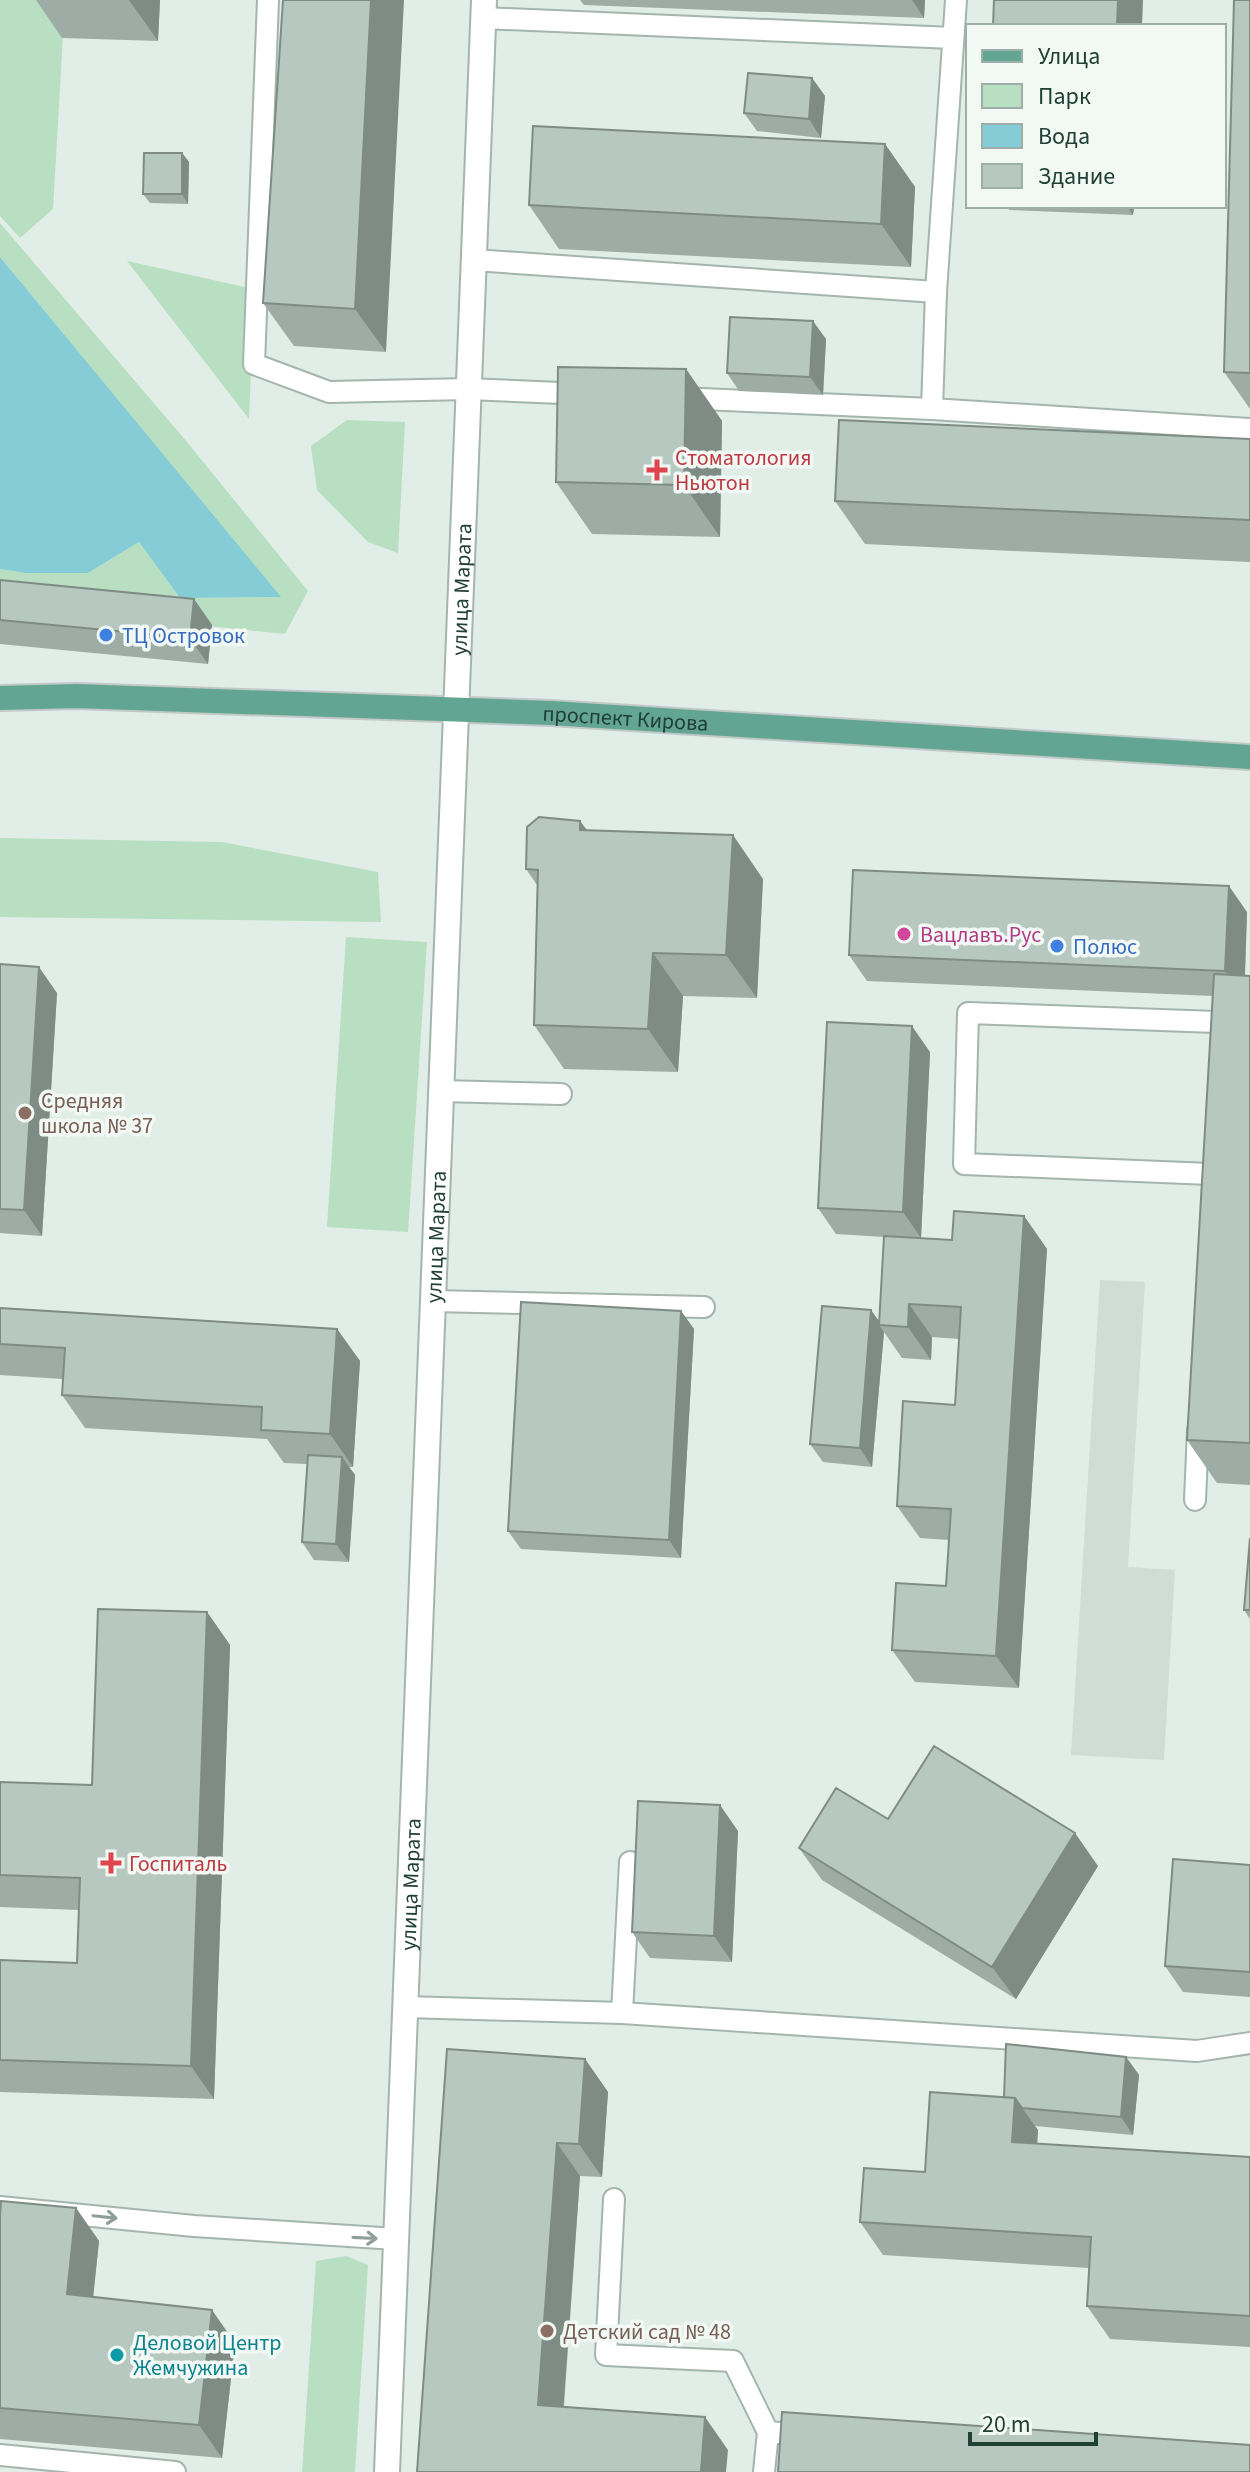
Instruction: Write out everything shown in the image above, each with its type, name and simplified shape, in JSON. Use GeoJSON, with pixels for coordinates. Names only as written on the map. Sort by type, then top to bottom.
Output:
{"type":"FeatureCollection","features":[{"type":"Feature","properties":{"kind":"main road","name":"проспект Кирова"},"geometry":{"type":"LineString","coordinates":[[0,698],[77,696],[551,713],[1250,757]]}},
{"type":"Feature","properties":{"kind":"street","name":"улица Марата"},"geometry":{"type":"LineString","coordinates":[[387,2472],[484,9]]}},
{"type":"Feature","properties":{"kind":"lane"},"geometry":{"type":"LineString","coordinates":[[268,0],[254,364],[329,392],[468,389],[608,395]]}},
{"type":"Feature","properties":{"kind":"lane"},"geometry":{"type":"LineString","coordinates":[[932,409],[936,292],[956,0]]}},
{"type":"Feature","properties":{"kind":"lane"},"geometry":{"type":"LineString","coordinates":[[484,9],[953,38]]}},
{"type":"Feature","properties":{"kind":"lane"},"geometry":{"type":"LineString","coordinates":[[474,260],[936,292]]}},
{"type":"Feature","properties":{"kind":"lane"},"geometry":{"type":"LineString","coordinates":[[654,397],[932,409],[1250,429]]}},
{"type":"Feature","properties":{"kind":"lane"},"geometry":{"type":"LineString","coordinates":[[1210,1174],[964,1164],[968,1013],[1216,1030],[1250,1006]]}},
{"type":"Feature","properties":{"kind":"lane"},"geometry":{"type":"LineString","coordinates":[[441,1091],[561,1094]]}},
{"type":"Feature","properties":{"kind":"lane"},"geometry":{"type":"LineString","coordinates":[[433,1301],[704,1307]]}},
{"type":"Feature","properties":{"kind":"lane"},"geometry":{"type":"LineString","coordinates":[[1195,1500],[1199,1407]]}},
{"type":"Feature","properties":{"kind":"lane"},"geometry":{"type":"LineString","coordinates":[[622,2013],[630,1862]]}},
{"type":"Feature","properties":{"kind":"lane"},"geometry":{"type":"LineString","coordinates":[[405,2007],[622,2013],[1197,2051],[1250,2043]]}},
{"type":"Feature","properties":{"kind":"lane"},"geometry":{"type":"LineString","coordinates":[[614,2199],[606,2355],[733,2361],[768,2432],[764,2472]]}},
{"type":"Feature","properties":{"kind":"lane"},"geometry":{"type":"LineString","coordinates":[[0,2207],[194,2226],[396,2239]]}},
{"type":"Feature","properties":{"kind":"lane"},"geometry":{"type":"LineString","coordinates":[[768,2432],[830,2437]]}},
{"type":"Feature","properties":{"kind":"lane"},"geometry":{"type":"LineString","coordinates":[[0,2455],[175,2472]]}},
{"type":"Feature","properties":{"kind":"shaded area"},"geometry":{"type":"Polygon","coordinates":[[[1100,1280],[1145,1282],[1128,1567],[1175,1570],[1164,1760],[1071,1755],[1100,1280]]]}},
{"type":"Feature","properties":{"kind":"green space"},"geometry":{"type":"Polygon","coordinates":[[[0,0],[65,0],[53,209],[20,238],[0,216],[0,0]]]}},
{"type":"Feature","properties":{"kind":"green space"},"geometry":{"type":"Polygon","coordinates":[[[0,223],[187,442],[308,591],[285,634],[0,605],[0,569],[25,573],[88,573],[139,542],[180,598],[280,597],[0,257],[0,223]]]}},
{"type":"Feature","properties":{"kind":"green space"},"geometry":{"type":"Polygon","coordinates":[[[127,261],[254,289],[249,419],[127,261]]]}},
{"type":"Feature","properties":{"kind":"green space"},"geometry":{"type":"Polygon","coordinates":[[[347,420],[405,422],[398,553],[368,542],[317,490],[311,446],[347,420]]]}},
{"type":"Feature","properties":{"kind":"green space"},"geometry":{"type":"Polygon","coordinates":[[[0,838],[222,842],[378,872],[381,922],[0,917],[0,838]]]}},
{"type":"Feature","properties":{"kind":"green space"},"geometry":{"type":"Polygon","coordinates":[[[346,937],[427,942],[408,1232],[327,1227],[346,937]]]}},
{"type":"Feature","properties":{"kind":"green space"},"geometry":{"type":"Polygon","coordinates":[[[346,2256],[368,2265],[355,2472],[302,2472],[316,2261],[346,2256]]]}},
{"type":"Feature","properties":{"kind":"water"},"geometry":{"type":"Polygon","coordinates":[[[0,257],[281,597],[180,598],[139,542],[88,573],[25,573],[0,569],[0,257]]]}},
{"type":"Feature","properties":{"kind":"building"},"geometry":{"type":"Polygon","coordinates":[[[283,0],[371,0],[355,309],[263,303],[283,0]]]}},
{"type":"Feature","properties":{"kind":"building"},"geometry":{"type":"Polygon","coordinates":[[[994,0],[1118,0],[1117,24],[993,24],[994,0]]]}},
{"type":"Feature","properties":{"kind":"building"},"geometry":{"type":"Polygon","coordinates":[[[1234,0],[1250,0],[1250,373],[1224,372],[1234,0]]]}},
{"type":"Feature","properties":{"kind":"building"},"geometry":{"type":"Polygon","coordinates":[[[748,73],[812,78],[809,119],[744,113],[748,73]]]}},
{"type":"Feature","properties":{"kind":"building"},"geometry":{"type":"Polygon","coordinates":[[[533,126],[885,144],[881,224],[529,205],[533,126]]]}},
{"type":"Feature","properties":{"kind":"building"},"geometry":{"type":"Polygon","coordinates":[[[144,153],[182,153],[182,194],[143,194],[144,153]]]}},
{"type":"Feature","properties":{"kind":"building"},"geometry":{"type":"Polygon","coordinates":[[[730,317],[813,321],[810,377],[727,373],[730,317]]]}},
{"type":"Feature","properties":{"kind":"building"},"geometry":{"type":"Polygon","coordinates":[[[558,367],[686,369],[684,485],[556,482],[558,367]]]}},
{"type":"Feature","properties":{"kind":"building"},"geometry":{"type":"Polygon","coordinates":[[[839,420],[1250,439],[1250,520],[835,501],[839,420]]]}},
{"type":"Feature","properties":{"kind":"building"},"geometry":{"type":"Polygon","coordinates":[[[0,580],[194,599],[190,638],[0,620],[0,580]]]}},
{"type":"Feature","properties":{"kind":"building"},"geometry":{"type":"Polygon","coordinates":[[[539,817],[580,821],[580,830],[733,835],[726,955],[653,953],[648,1029],[534,1025],[538,870],[526,869],[527,827],[539,817]]]}},
{"type":"Feature","properties":{"kind":"building","name":"Полюс"},"geometry":{"type":"Polygon","coordinates":[[[853,870],[1229,886],[1225,971],[849,955],[853,870]]]}},
{"type":"Feature","properties":{"kind":"building"},"geometry":{"type":"Polygon","coordinates":[[[0,964],[39,967],[24,1210],[0,1209],[0,964]]]}},
{"type":"Feature","properties":{"kind":"building"},"geometry":{"type":"Polygon","coordinates":[[[1214,974],[1250,976],[1250,1443],[1187,1440],[1214,974]]]}},
{"type":"Feature","properties":{"kind":"building"},"geometry":{"type":"Polygon","coordinates":[[[827,1022],[912,1026],[903,1212],[818,1208],[827,1022]]]}},
{"type":"Feature","properties":{"kind":"building"},"geometry":{"type":"Polygon","coordinates":[[[954,1211],[1024,1216],[996,1656],[892,1650],[896,1583],[946,1586],[951,1509],[897,1506],[903,1401],[955,1405],[961,1307],[909,1304],[908,1327],[879,1325],[884,1236],[952,1240],[954,1211]]]}},
{"type":"Feature","properties":{"kind":"building"},"geometry":{"type":"Polygon","coordinates":[[[521,1302],[681,1311],[669,1540],[508,1531],[521,1302]]]}},
{"type":"Feature","properties":{"kind":"building"},"geometry":{"type":"Polygon","coordinates":[[[822,1306],[871,1310],[860,1448],[810,1444],[822,1306]]]}},
{"type":"Feature","properties":{"kind":"building"},"geometry":{"type":"Polygon","coordinates":[[[0,1308],[337,1329],[330,1434],[261,1430],[262,1407],[62,1395],[65,1348],[0,1344],[0,1308]]]}},
{"type":"Feature","properties":{"kind":"building"},"geometry":{"type":"Polygon","coordinates":[[[308,1455],[342,1457],[336,1544],[302,1542],[308,1455]]]}},
{"type":"Feature","properties":{"kind":"building"},"geometry":{"type":"Polygon","coordinates":[[[1250,1538],[1250,1610],[1244,1610],[1250,1538]]]}},
{"type":"Feature","properties":{"kind":"building","name":"Госпиталь"},"geometry":{"type":"Polygon","coordinates":[[[98,1609],[207,1612],[191,2066],[0,2060],[0,1960],[77,1963],[80,1878],[0,1875],[0,1782],[92,1785],[98,1609]]]}},
{"type":"Feature","properties":{"kind":"building"},"geometry":{"type":"Polygon","coordinates":[[[934,1746],[1075,1833],[992,1967],[799,1848],[836,1788],[888,1819],[934,1746]]]}},
{"type":"Feature","properties":{"kind":"building"},"geometry":{"type":"Polygon","coordinates":[[[638,1801],[720,1805],[714,1936],[632,1932],[638,1801]]]}},
{"type":"Feature","properties":{"kind":"building"},"geometry":{"type":"Polygon","coordinates":[[[1173,1859],[1250,1865],[1250,1972],[1165,1966],[1173,1859]]]}},
{"type":"Feature","properties":{"kind":"building"},"geometry":{"type":"Polygon","coordinates":[[[1006,2044],[1126,2057],[1121,2117],[1022,2108],[1015,2098],[1004,2097],[1006,2044]]]}},
{"type":"Feature","properties":{"kind":"building"},"geometry":{"type":"Polygon","coordinates":[[[447,2049],[585,2059],[579,2144],[557,2143],[538,2405],[705,2417],[701,2472],[417,2472],[447,2049]]]}},
{"type":"Feature","properties":{"kind":"building"},"geometry":{"type":"Polygon","coordinates":[[[930,2092],[1015,2098],[1012,2142],[1250,2157],[1250,2316],[1087,2306],[1091,2237],[860,2222],[864,2168],[925,2172],[930,2092]]]}},
{"type":"Feature","properties":{"kind":"building","name":"Деловой Центр Жемчужина"},"geometry":{"type":"Polygon","coordinates":[[[1,2201],[76,2208],[67,2294],[212,2310],[199,2425],[0,2408],[1,2201]]]}},
{"type":"Feature","properties":{"kind":"building"},"geometry":{"type":"Polygon","coordinates":[[[782,2412],[1250,2445],[1250,2472],[778,2472],[782,2412]]]}},
{"type":"Feature","properties":{"kind":"place","name":"Стоматология Ньютон"},"geometry":{"type":"Point","coordinates":[657,470]}},
{"type":"Feature","properties":{"kind":"place","name":"ТЦ Островок"},"geometry":{"type":"Point","coordinates":[106,635]}},
{"type":"Feature","properties":{"kind":"place","name":"Вацлавъ.Рус"},"geometry":{"type":"Point","coordinates":[904,934]}},
{"type":"Feature","properties":{"kind":"place","name":"Полюс"},"geometry":{"type":"Point","coordinates":[1057,946]}},
{"type":"Feature","properties":{"kind":"place","name":"Средняя школа № 37"},"geometry":{"type":"Point","coordinates":[25,1113]}},
{"type":"Feature","properties":{"kind":"place","name":"Госпиталь"},"geometry":{"type":"Point","coordinates":[111,1863]}},
{"type":"Feature","properties":{"kind":"place","name":"Детский сад № 48"},"geometry":{"type":"Point","coordinates":[547,2331]}},
{"type":"Feature","properties":{"kind":"place","name":"Деловой Центр Жемчужина"},"geometry":{"type":"Point","coordinates":[117,2355]}}]}
